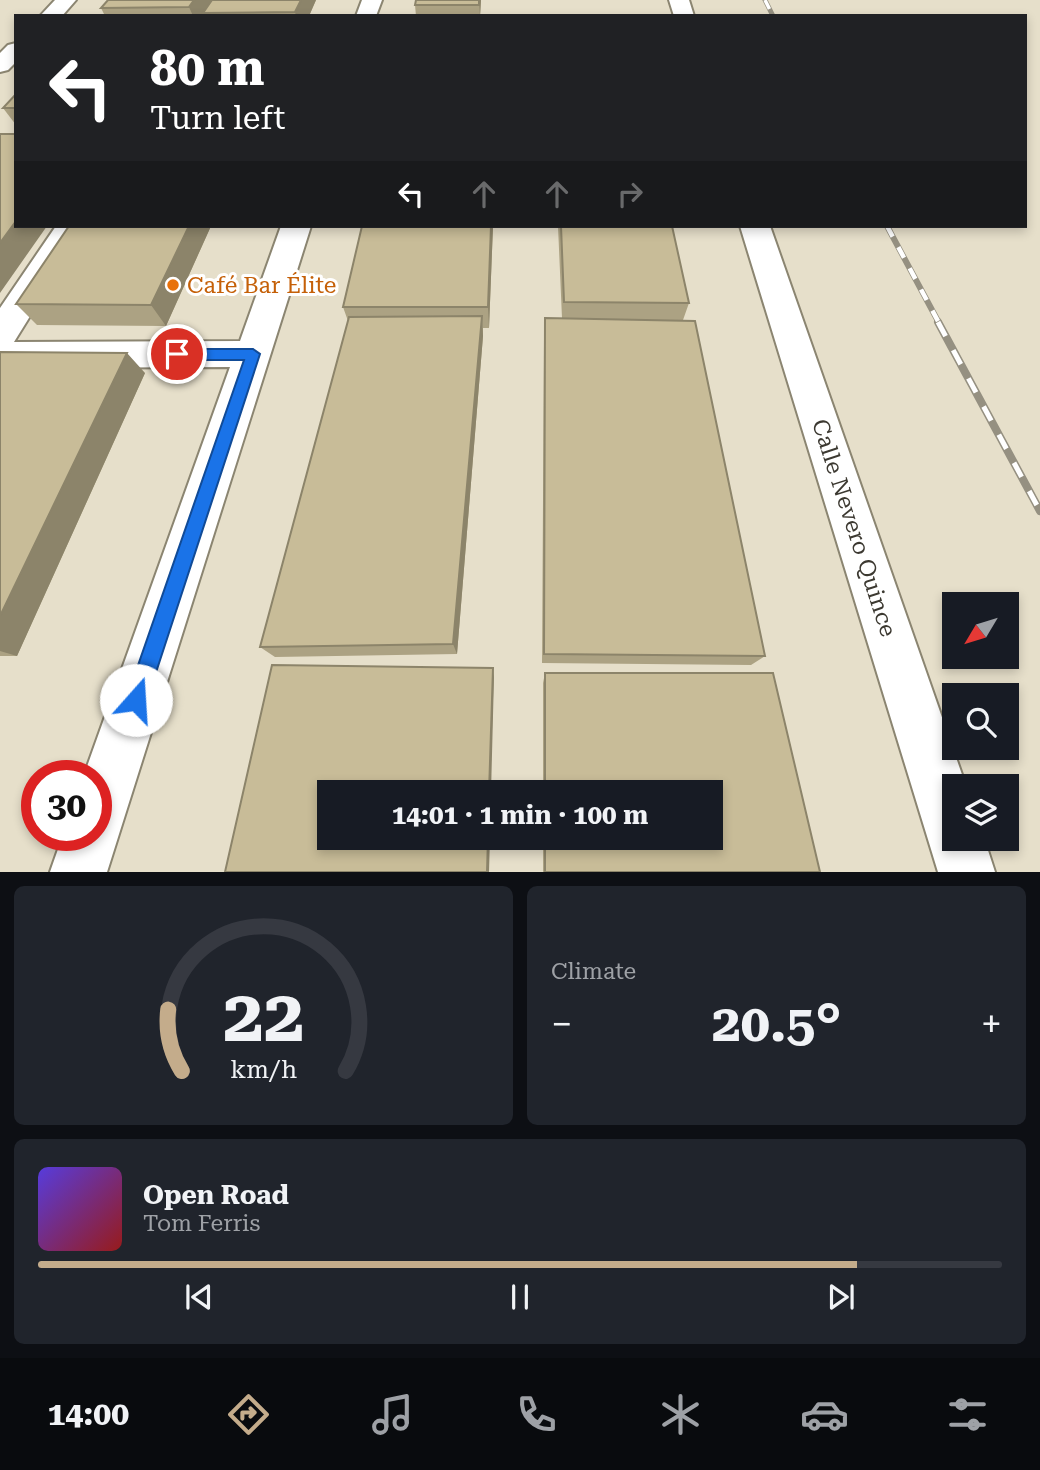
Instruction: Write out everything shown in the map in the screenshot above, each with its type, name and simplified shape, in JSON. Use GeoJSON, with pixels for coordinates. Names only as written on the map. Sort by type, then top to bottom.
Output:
{"type":"FeatureCollection","features":[{"type":"Feature","properties":{"kind":"street"},"geometry":{"type":"LineString","coordinates":[[52,14],[66,0]]}},
{"type":"Feature","properties":{"kind":"street"},"geometry":{"type":"LineString","coordinates":[[0,65],[14,52]]}},
{"type":"Feature","properties":{"kind":"street"},"geometry":{"type":"LineString","coordinates":[[0,335],[70,228]]}},
{"type":"Feature","properties":{"kind":"street"},"geometry":{"type":"LineString","coordinates":[[112,771],[295,228]]}},
{"type":"Feature","properties":{"kind":"street","name":"Calle Nevero Quince"},"geometry":{"type":"LineString","coordinates":[[756,228],[942,795]]}},
{"type":"Feature","properties":{"kind":"street"},"geometry":{"type":"LineString","coordinates":[[0,355],[253,354]]}},
{"type":"Feature","properties":{"kind":"street"},"geometry":{"type":"LineString","coordinates":[[78,872],[85,851]]}},
{"type":"Feature","properties":{"kind":"street"},"geometry":{"type":"LineString","coordinates":[[960,851],[967,872]]}},
{"type":"Feature","properties":{"kind":"building"},"geometry":{"type":"Polygon","coordinates":[[[108,0],[194,0],[189,7],[101,8],[108,0]]]}},
{"type":"Feature","properties":{"kind":"building"},"geometry":{"type":"Polygon","coordinates":[[[212,0],[301,0],[295,12],[203,13],[212,0]]]}},
{"type":"Feature","properties":{"kind":"building"},"geometry":{"type":"Polygon","coordinates":[[[416,0],[479,0],[479,5],[415,5],[416,0]]]}},
{"type":"Feature","properties":{"kind":"building"},"geometry":{"type":"Polygon","coordinates":[[[14,96],[14,108],[3,108],[14,96]]]}},
{"type":"Feature","properties":{"kind":"building"},"geometry":{"type":"Polygon","coordinates":[[[0,134],[14,134],[14,224],[0,243],[0,134]]]}},
{"type":"Feature","properties":{"kind":"building"},"geometry":{"type":"Polygon","coordinates":[[[68,228],[188,228],[151,305],[16,304],[68,228]]]}},
{"type":"Feature","properties":{"kind":"building"},"geometry":{"type":"Polygon","coordinates":[[[362,228],[491,228],[488,307],[343,307],[362,228]]]}},
{"type":"Feature","properties":{"kind":"building"},"geometry":{"type":"Polygon","coordinates":[[[561,228],[672,228],[689,303],[564,302],[561,228]]]}},
{"type":"Feature","properties":{"kind":"building"},"geometry":{"type":"Polygon","coordinates":[[[482,316],[453,644],[260,647],[349,317],[482,316]]]}},
{"type":"Feature","properties":{"kind":"building"},"geometry":{"type":"Polygon","coordinates":[[[545,318],[695,321],[765,656],[544,654],[545,318]]]}},
{"type":"Feature","properties":{"kind":"building"},"geometry":{"type":"Polygon","coordinates":[[[0,352],[127,353],[0,616],[0,352]]]}},
{"type":"Feature","properties":{"kind":"building"},"geometry":{"type":"Polygon","coordinates":[[[272,665],[493,668],[489,780],[317,780],[317,850],[488,850],[487,872],[225,872],[272,665]]]}},
{"type":"Feature","properties":{"kind":"building"},"geometry":{"type":"Polygon","coordinates":[[[545,673],[773,673],[820,872],[545,872],[545,850],[723,850],[723,780],[545,780],[545,673]]]}},
{"type":"Feature","properties":{"kind":"railway"},"geometry":{"type":"LineString","coordinates":[[765,0],[772,14]]}},
{"type":"Feature","properties":{"kind":"railway"},"geometry":{"type":"LineString","coordinates":[[888,228],[939,323]]}},
{"type":"Feature","properties":{"kind":"railway"},"geometry":{"type":"LineString","coordinates":[[938,322],[1040,511]]}},
{"type":"Feature","properties":{"kind":"place","name":"Café Bar Élite"},"geometry":{"type":"Point","coordinates":[173,285]}},
{"type":"Feature","properties":{"kind":"route"},"geometry":{"type":"LineString","coordinates":[[136,700],[253,354],[177,354]]}}]}
